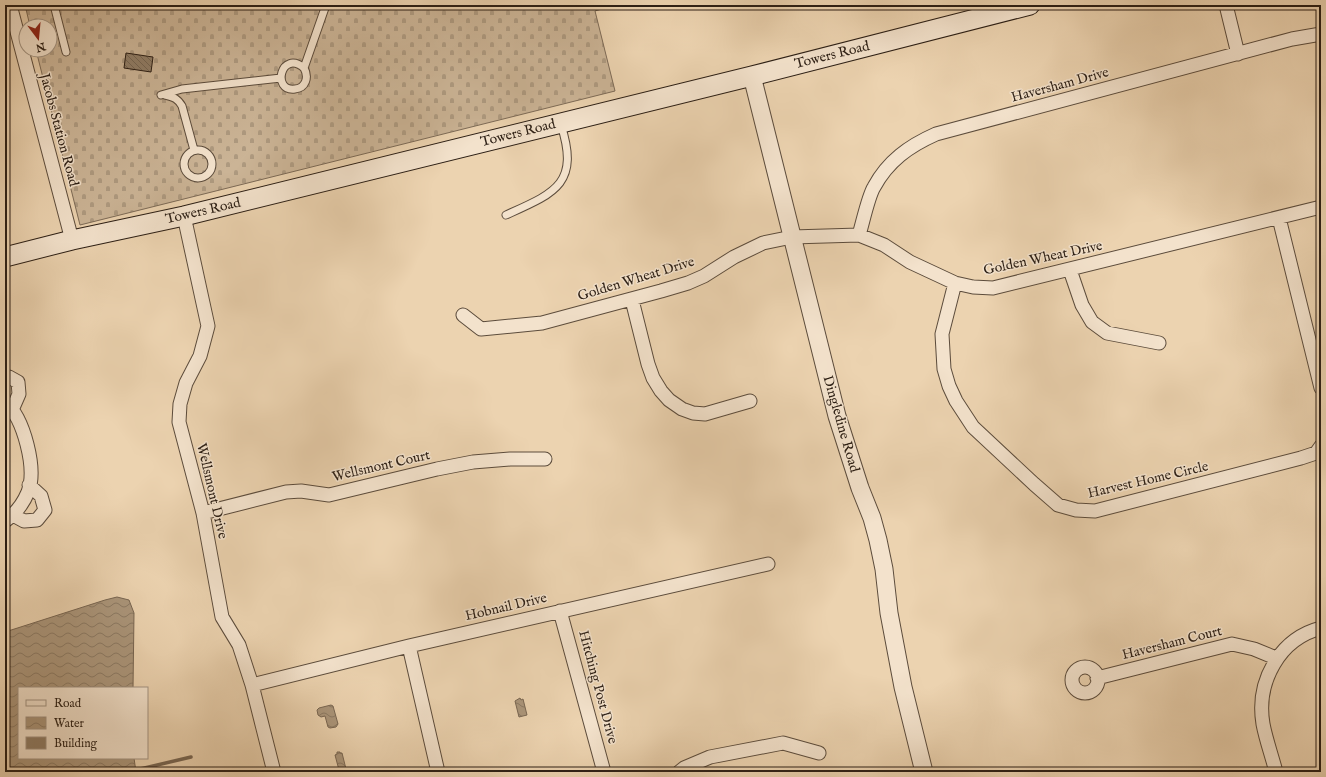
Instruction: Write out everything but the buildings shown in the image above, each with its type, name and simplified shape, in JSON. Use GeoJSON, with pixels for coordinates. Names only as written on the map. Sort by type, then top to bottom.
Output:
{"type":"FeatureCollection","features":[{"type":"Feature","properties":{"kind":"main road","name":"Towers Road"},"geometry":{"type":"LineString","coordinates":[[5,257],[72,240],[184,216],[560,122],[752,76],[1009,8],[1030,5]]}},
{"type":"Feature","properties":{"kind":"street","name":"Jacobs Station Road"},"geometry":{"type":"LineString","coordinates":[[10,5],[72,240]]}},
{"type":"Feature","properties":{"kind":"street"},"geometry":{"type":"LineString","coordinates":[[1226,5],[1238,54]]}},
{"type":"Feature","properties":{"kind":"street","name":"Haversham Drive"},"geometry":{"type":"LineString","coordinates":[[859,234],[873,188],[885,171],[900,154],[918,142],[936,134],[1292,39],[1321,34]]}},
{"type":"Feature","properties":{"kind":"street","name":"Dingledine Road"},"geometry":{"type":"LineString","coordinates":[[752,76],[837,416],[860,488],[872,518],[878,540],[884,569],[889,613],[903,687],[924,772]]}},
{"type":"Feature","properties":{"kind":"street","name":"Golden Wheat Drive"},"geometry":{"type":"LineString","coordinates":[[463,315],[481,329],[542,323],[632,300],[688,283],[704,276],[734,256],[763,243],[792,237],[859,234],[884,245],[910,262],[955,283],[973,288],[993,288],[1321,207]]}},
{"type":"Feature","properties":{"kind":"street","name":"Wellsmont Drive"},"geometry":{"type":"LineString","coordinates":[[184,216],[208,326],[200,356],[186,383],[180,404],[179,422],[203,513],[222,617],[239,645],[252,685],[274,772]]}},
{"type":"Feature","properties":{"kind":"street"},"geometry":{"type":"LineString","coordinates":[[1279,218],[1321,388]]}},
{"type":"Feature","properties":{"kind":"street"},"geometry":{"type":"LineString","coordinates":[[1070,270],[1082,305],[1092,322],[1107,333],[1159,343]]}},
{"type":"Feature","properties":{"kind":"street","name":"Harvest Home Circle"},"geometry":{"type":"LineString","coordinates":[[955,283],[942,334],[944,368],[949,386],[956,401],[973,427],[1058,505],[1076,510],[1095,511],[1301,458],[1316,453],[1320,449]]}},
{"type":"Feature","properties":{"kind":"street"},"geometry":{"type":"LineString","coordinates":[[632,300],[653,378],[669,400],[682,409],[693,413],[705,414],[750,401]]}},
{"type":"Feature","properties":{"kind":"street"},"geometry":{"type":"LineString","coordinates":[[5,377],[9,377],[18,382],[19,394],[9,406],[18,419],[27,441],[30,466],[28,492],[16,512],[9,518]]}},
{"type":"Feature","properties":{"kind":"street","name":"Wellsmont Court"},"geometry":{"type":"LineString","coordinates":[[203,513],[286,492],[301,490],[329,495],[472,462],[510,459],[545,459]]}},
{"type":"Feature","properties":{"kind":"street"},"geometry":{"type":"LineString","coordinates":[[9,518],[24,521],[37,520],[45,510],[41,496],[29,485]]}},
{"type":"Feature","properties":{"kind":"street","name":"Hobnail Drive"},"geometry":{"type":"LineString","coordinates":[[252,685],[409,646],[768,564]]}},
{"type":"Feature","properties":{"kind":"street","name":"Hitching Post Drive"},"geometry":{"type":"LineString","coordinates":[[560,611],[604,772]]}},
{"type":"Feature","properties":{"kind":"street"},"geometry":{"type":"LineString","coordinates":[[1276,772],[1263,724],[1263,694],[1267,677],[1276,658],[1291,643],[1311,630],[1321,628]]}},
{"type":"Feature","properties":{"kind":"street","name":"Haversham Court"},"geometry":{"type":"LineString","coordinates":[[1097,678],[1232,644],[1254,649],[1276,658]]}},
{"type":"Feature","properties":{"kind":"street"},"geometry":{"type":"LineString","coordinates":[[409,646],[438,772]]}},
{"type":"Feature","properties":{"kind":"street"},"geometry":{"type":"LineString","coordinates":[[679,772],[684,768],[710,757],[783,743],[819,753]]}},
{"type":"Feature","properties":{"kind":"lane"},"geometry":{"type":"LineString","coordinates":[[54,5],[66,52]]}},
{"type":"Feature","properties":{"kind":"lane"},"geometry":{"type":"LineString","coordinates":[[304,68],[296,64],[288,65],[282,70],[281,78],[284,86],[292,90],[301,88],[304,85],[307,76],[304,68],[326,5]]}},
{"type":"Feature","properties":{"kind":"lane"},"geometry":{"type":"LineString","coordinates":[[194,150],[179,100],[173,96],[161,95],[182,89],[281,78]]}},
{"type":"Feature","properties":{"kind":"lane"},"geometry":{"type":"LineString","coordinates":[[506,215],[548,194],[556,188],[561,181],[566,172],[568,162],[565,136],[560,122]]}},
{"type":"Feature","properties":{"kind":"lane"},"geometry":{"type":"LineString","coordinates":[[194,150],[203,151],[212,161],[212,170],[206,177],[201,179],[192,178],[188,175],[184,166],[186,156],[194,150]]}},
{"type":"Feature","properties":{"kind":"green space"},"geometry":{"type":"Polygon","coordinates":[[[25,5],[615,5],[595,11],[615,91],[80,225],[38,58],[58,58],[58,18],[28,18],[25,5]]]}},
{"type":"Feature","properties":{"kind":"water"},"geometry":{"type":"Polygon","coordinates":[[[117,597],[129,600],[134,613],[133,687],[18,687],[18,759],[134,759],[136,772],[5,772],[5,632],[117,597]]]}},
{"type":"Feature","properties":{"kind":"water"},"geometry":{"type":"Polygon","coordinates":[[[520,698],[521,700],[523,699],[527,715],[519,717],[515,701],[520,698]]]}},
{"type":"Feature","properties":{"kind":"water"},"geometry":{"type":"Polygon","coordinates":[[[331,705],[333,706],[338,724],[336,727],[330,728],[328,727],[325,716],[321,717],[318,715],[317,710],[319,708],[331,705]]]}},
{"type":"Feature","properties":{"kind":"water"},"geometry":{"type":"Polygon","coordinates":[[[337,752],[342,753],[346,769],[339,770],[335,755],[337,752]]]}},
{"type":"Feature","properties":{"kind":"waterway"},"geometry":{"type":"LineString","coordinates":[[136,770],[191,757]]}}]}
